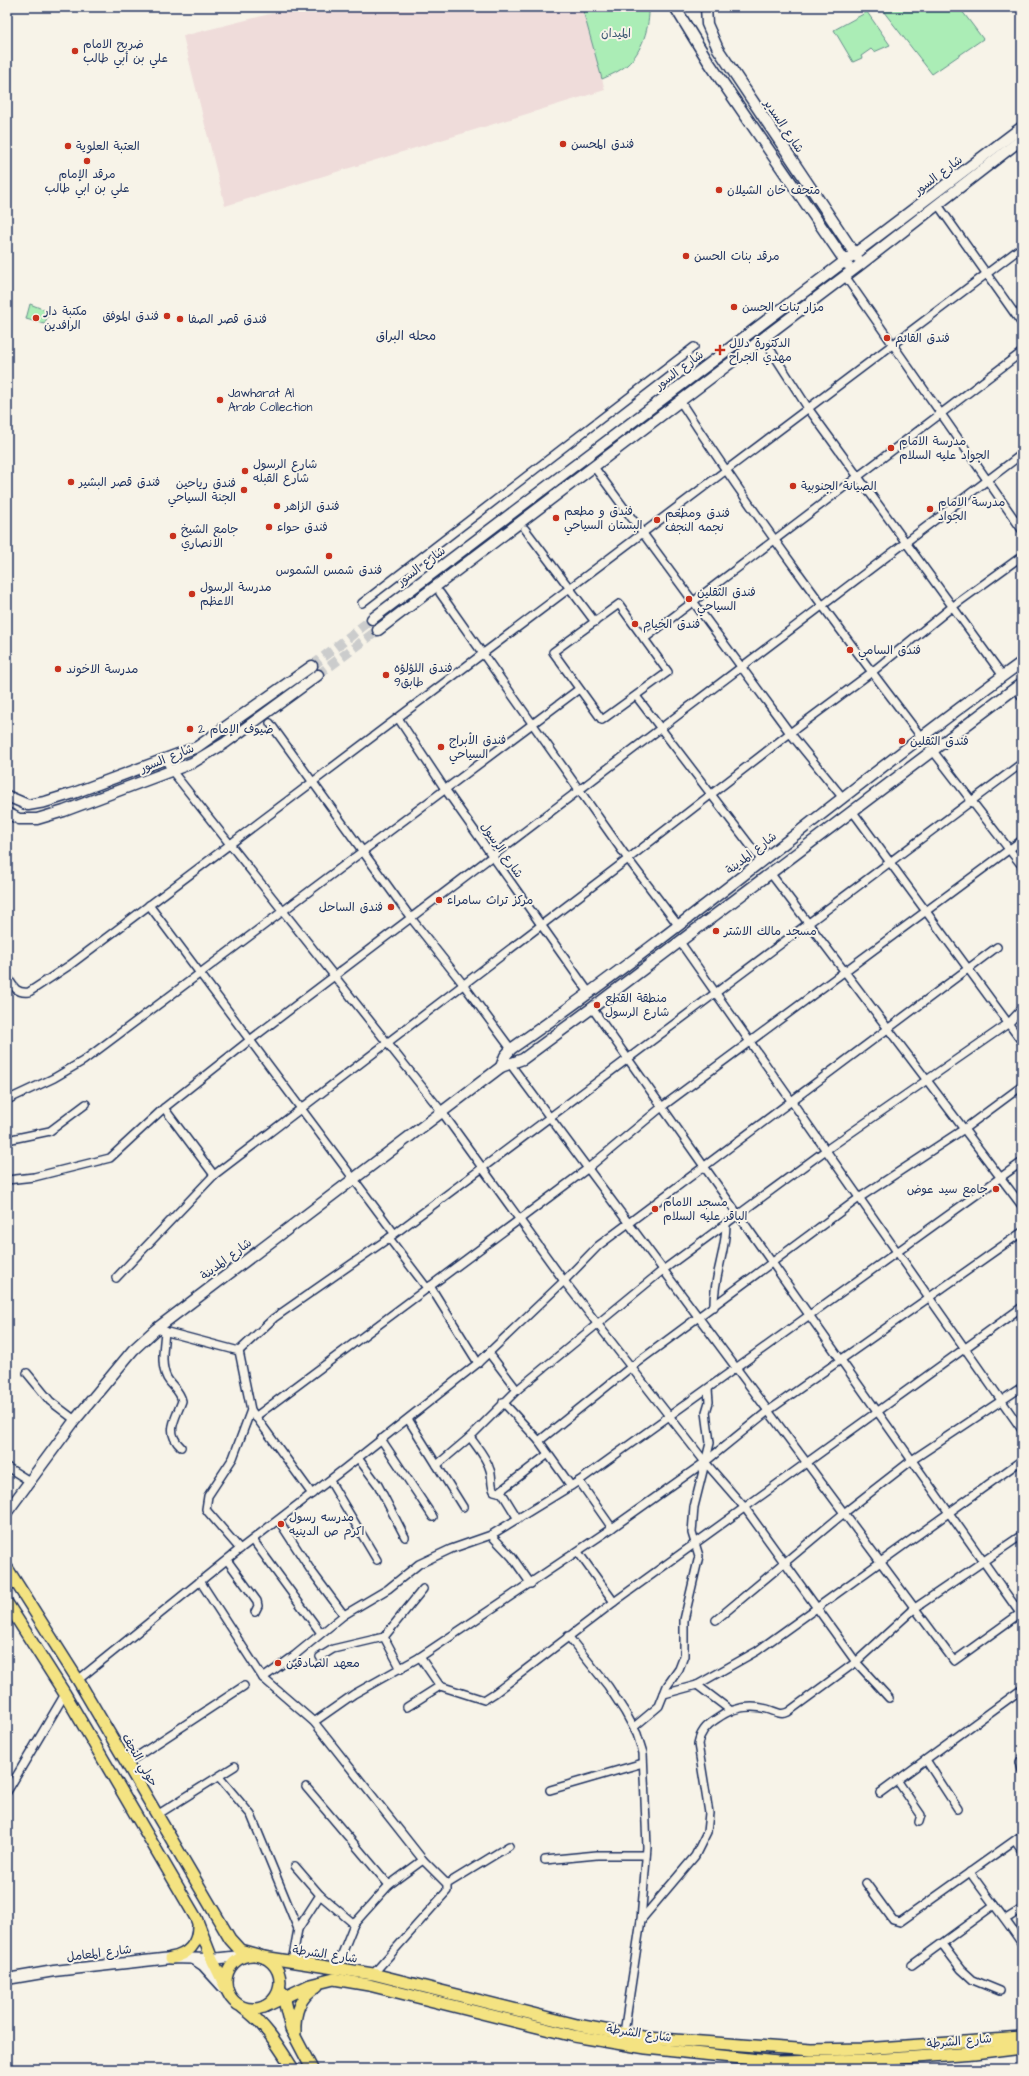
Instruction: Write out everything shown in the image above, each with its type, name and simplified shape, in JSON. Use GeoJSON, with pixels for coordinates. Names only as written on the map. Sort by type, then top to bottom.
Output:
{"type":"FeatureCollection","features":[{"type":"Feature","properties":{"kind":"main road"},"geometry":{"type":"LineString","coordinates":[[675,7],[708,61],[844,260],[849,273]]}},
{"type":"Feature","properties":{"kind":"main road","name":"شارع السدير"},"geometry":{"type":"LineString","coordinates":[[706,7],[707,24],[718,49],[772,132],[862,264]]}},
{"type":"Feature","properties":{"kind":"main road","name":"شارع السور"},"geometry":{"type":"LineString","coordinates":[[372,619],[844,260],[893,225],[1022,127]]}},
{"type":"Feature","properties":{"kind":"main road"},"geometry":{"type":"LineString","coordinates":[[761,140],[772,132]]}},
{"type":"Feature","properties":{"kind":"main road","name":"شارع السور"},"geometry":{"type":"LineString","coordinates":[[378,630],[862,264],[1022,140]]}},
{"type":"Feature","properties":{"kind":"main road"},"geometry":{"type":"LineString","coordinates":[[893,225],[900,234]]}},
{"type":"Feature","properties":{"kind":"main road","name":"شارع المدينة"},"geometry":{"type":"LineString","coordinates":[[7,1512],[75,1420],[133,1350],[353,1178],[501,1067],[509,1056],[678,925],[1022,662]]}},
{"type":"Feature","properties":{"kind":"main road","name":"شارع السور"},"geometry":{"type":"LineString","coordinates":[[7,796],[28,805],[36,804],[74,793],[197,748],[312,666]]}},
{"type":"Feature","properties":{"kind":"main road","name":"شارع السور"},"geometry":{"type":"LineString","coordinates":[[7,813],[20,819],[37,819],[172,771],[213,751],[318,675]]}},
{"type":"Feature","properties":{"kind":"main road"},"geometry":{"type":"LineString","coordinates":[[509,1056],[523,1059],[771,874],[1019,685]]}},
{"type":"Feature","properties":{"kind":"main road","name":"حولي النجف"},"geometry":{"type":"LineString","coordinates":[[7,1568],[68,1664],[230,1939],[240,1950],[257,1956]]}},
{"type":"Feature","properties":{"kind":"main road"},"geometry":{"type":"LineString","coordinates":[[7,1603],[65,1694],[196,1918],[212,1959],[228,1992]]}},
{"type":"Feature","properties":{"kind":"main road"},"geometry":{"type":"LineString","coordinates":[[52,1674],[62,1673],[68,1664]]}},
{"type":"Feature","properties":{"kind":"main road"},"geometry":{"type":"LineString","coordinates":[[65,1694],[67,1685],[74,1681],[78,1681]]}},
{"type":"Feature","properties":{"kind":"main road"},"geometry":{"type":"LineString","coordinates":[[171,1958],[179,1957],[192,1948],[198,1934],[196,1918]]}},
{"type":"Feature","properties":{"kind":"main road"},"geometry":{"type":"LineString","coordinates":[[228,1992],[226,1980],[230,1968],[238,1959],[257,1956],[275,1966],[280,1980],[282,1998],[295,2039],[312,2069]]}},
{"type":"Feature","properties":{"kind":"main road","name":"شارع المعامل"},"geometry":{"type":"LineString","coordinates":[[7,1979],[54,1971],[171,1958],[212,1959],[257,1956]]}},
{"type":"Feature","properties":{"kind":"main road","name":"شارع الشرطة"},"geometry":{"type":"LineString","coordinates":[[257,1956],[292,1962],[369,1985],[574,2036],[646,2048],[778,2062],[872,2060],[974,2053],[1022,2047]]}},
{"type":"Feature","properties":{"kind":"main road"},"geometry":{"type":"LineString","coordinates":[[194,1959],[203,1965],[236,2003],[256,2018],[282,2051],[292,2069]]}},
{"type":"Feature","properties":{"kind":"main road"},"geometry":{"type":"LineString","coordinates":[[295,2039],[294,2020],[297,2009],[304,1997],[335,1974]]}},
{"type":"Feature","properties":{"kind":"main road","name":"شارع الشرطة"},"geometry":{"type":"LineString","coordinates":[[264,2007],[335,1974],[373,1974],[576,2025],[648,2038],[810,2050],[863,2049],[1022,2038]]}},
{"type":"Feature","properties":{"kind":"main road"},"geometry":{"type":"LineString","coordinates":[[236,2003],[249,2009],[264,2007],[274,1999],[280,1987],[280,1980]]}},
{"type":"Feature","properties":{"kind":"street"},"geometry":{"type":"LineString","coordinates":[[938,205],[1022,324]]}},
{"type":"Feature","properties":{"kind":"street"},"geometry":{"type":"LineString","coordinates":[[7,976],[16,990],[22,993],[29,992],[70,965],[1022,247]]}},
{"type":"Feature","properties":{"kind":"street"},"geometry":{"type":"LineString","coordinates":[[849,273],[893,344],[1022,530]]}},
{"type":"Feature","properties":{"kind":"street"},"geometry":{"type":"LineString","coordinates":[[763,338],[808,408],[1003,676]]}},
{"type":"Feature","properties":{"kind":"street"},"geometry":{"type":"LineString","coordinates":[[362,603],[694,347]]}},
{"type":"Feature","properties":{"kind":"street"},"geometry":{"type":"LineString","coordinates":[[644,639],[1022,352]]}},
{"type":"Feature","properties":{"kind":"street"},"geometry":{"type":"LineString","coordinates":[[680,402],[725,471],[922,738]]}},
{"type":"Feature","properties":{"kind":"street"},"geometry":{"type":"LineString","coordinates":[[7,1180],[34,1177],[110,1158],[164,1108],[250,1040],[1022,454]]}},
{"type":"Feature","properties":{"kind":"street"},"geometry":{"type":"LineString","coordinates":[[594,467],[694,601],[741,668],[843,798]]}},
{"type":"Feature","properties":{"kind":"street"},"geometry":{"type":"LineString","coordinates":[[525,529],[595,622]]}},
{"type":"Feature","properties":{"kind":"street"},"geometry":{"type":"LineString","coordinates":[[116,1278],[214,1175],[540,924],[628,859],[790,732],[872,672],[952,607],[1022,556]]}},
{"type":"Feature","properties":{"kind":"street"},"geometry":{"type":"LineString","coordinates":[[440,593],[628,859],[678,925]]}},
{"type":"Feature","properties":{"kind":"street"},"geometry":{"type":"LineString","coordinates":[[619,604],[644,639],[668,672],[602,720],[553,652],[619,604]]}},
{"type":"Feature","properties":{"kind":"street"},"geometry":{"type":"LineString","coordinates":[[1019,685],[1022,697]]}},
{"type":"Feature","properties":{"kind":"street"},"geometry":{"type":"LineString","coordinates":[[7,1100],[54,1078],[82,1061],[579,689]]}},
{"type":"Feature","properties":{"kind":"street"},"geometry":{"type":"LineString","coordinates":[[636,696],[762,861]]}},
{"type":"Feature","properties":{"kind":"street","name":"شارع الرسول"},"geometry":{"type":"LineString","coordinates":[[398,718],[445,789],[590,994]]}},
{"type":"Feature","properties":{"kind":"street"},"geometry":{"type":"LineString","coordinates":[[270,723],[411,918],[463,984],[550,1118],[587,1169],[736,1367],[954,1662],[1021,1614],[630,1058],[592,1008]]}},
{"type":"Feature","properties":{"kind":"street"},"geometry":{"type":"LineString","coordinates":[[933,751],[1022,866]]}},
{"type":"Feature","properties":{"kind":"street"},"geometry":{"type":"LineString","coordinates":[[165,759],[172,771],[229,845],[442,1112],[564,1281],[706,1462],[745,1508],[856,1662],[889,1698]]}},
{"type":"Feature","properties":{"kind":"street"},"geometry":{"type":"LineString","coordinates":[[239,1351],[274,1318],[391,1236],[716,994],[1022,763]]}},
{"type":"Feature","properties":{"kind":"street"},"geometry":{"type":"LineString","coordinates":[[853,812],[1022,1042]]}},
{"type":"Feature","properties":{"kind":"street"},"geometry":{"type":"LineString","coordinates":[[240,1549],[208,1512],[206,1504],[208,1496],[234,1458],[253,1414],[519,1220],[587,1169],[663,1106],[1022,840]]}},
{"type":"Feature","properties":{"kind":"street"},"geometry":{"type":"LineString","coordinates":[[771,874],[1022,1206]]}},
{"type":"Feature","properties":{"kind":"street"},"geometry":{"type":"LineString","coordinates":[[149,905],[353,1178],[478,1362]]}},
{"type":"Feature","properties":{"kind":"street"},"geometry":{"type":"LineString","coordinates":[[680,942],[1022,1430]]}},
{"type":"Feature","properties":{"kind":"street"},"geometry":{"type":"LineString","coordinates":[[78,1681],[240,1549],[254,1540],[330,1481],[489,1353],[598,1246],[628,1222],[996,947]]}},
{"type":"Feature","properties":{"kind":"street"},"geometry":{"type":"LineString","coordinates":[[437,1465],[470,1437],[517,1390],[663,1270],[826,1150],[1008,1023],[1022,1009]]}},
{"type":"Feature","properties":{"kind":"street"},"geometry":{"type":"LineString","coordinates":[[539,1442],[632,1367],[698,1317],[860,1198],[964,1129],[1022,1086]]}},
{"type":"Feature","properties":{"kind":"street"},"geometry":{"type":"LineString","coordinates":[[7,1140],[50,1131],[86,1104]]}},
{"type":"Feature","properties":{"kind":"street"},"geometry":{"type":"LineString","coordinates":[[164,1108],[214,1175]]}},
{"type":"Feature","properties":{"kind":"street"},"geometry":{"type":"LineString","coordinates":[[263,1678],[295,1655],[344,1615],[388,1589],[419,1564],[451,1549],[491,1535],[579,1481],[1022,1162]]}},
{"type":"Feature","properties":{"kind":"street"},"geometry":{"type":"LineString","coordinates":[[714,1306],[714,1286],[726,1239],[726,1224]]}},
{"type":"Feature","properties":{"kind":"street"},"geometry":{"type":"LineString","coordinates":[[314,1722],[354,1694],[420,1657],[578,1552],[706,1462],[768,1412],[1022,1232]]}},
{"type":"Feature","properties":{"kind":"street"},"geometry":{"type":"LineString","coordinates":[[420,1657],[440,1686],[484,1700],[614,1602],[1022,1307]]}},
{"type":"Feature","properties":{"kind":"street"},"geometry":{"type":"LineString","coordinates":[[181,1447],[173,1439],[171,1432],[182,1401],[181,1396],[167,1379],[164,1369],[160,1330],[239,1351]]}},
{"type":"Feature","properties":{"kind":"street"},"geometry":{"type":"LineString","coordinates":[[239,1351],[253,1414],[312,1494]]}},
{"type":"Feature","properties":{"kind":"street"},"geometry":{"type":"LineString","coordinates":[[489,1353],[517,1390]]}},
{"type":"Feature","properties":{"kind":"street"},"geometry":{"type":"LineString","coordinates":[[27,1373],[50,1401],[75,1420]]}},
{"type":"Feature","properties":{"kind":"street"},"geometry":{"type":"LineString","coordinates":[[716,1620],[844,1513],[912,1460],[1022,1387]]}},
{"type":"Feature","properties":{"kind":"street"},"geometry":{"type":"LineString","coordinates":[[634,1727],[659,1706],[667,1686],[682,1665],[684,1656],[684,1620],[699,1560],[699,1552],[694,1544],[692,1533],[694,1507],[706,1462],[710,1438],[706,1412],[709,1402],[708,1389]]}},
{"type":"Feature","properties":{"kind":"street"},"geometry":{"type":"LineString","coordinates":[[504,1402],[539,1442],[571,1486]]}},
{"type":"Feature","properties":{"kind":"street"},"geometry":{"type":"LineString","coordinates":[[408,1419],[463,1507]]}},
{"type":"Feature","properties":{"kind":"street"},"geometry":{"type":"LineString","coordinates":[[470,1437],[484,1456],[491,1470],[492,1487],[494,1491],[502,1494],[518,1519]]}},
{"type":"Feature","properties":{"kind":"street"},"geometry":{"type":"LineString","coordinates":[[381,1439],[433,1517]]}},
{"type":"Feature","properties":{"kind":"street"},"geometry":{"type":"LineString","coordinates":[[499,1492],[548,1454]]}},
{"type":"Feature","properties":{"kind":"street"},"geometry":{"type":"LineString","coordinates":[[358,1458],[378,1485],[405,1537]]}},
{"type":"Feature","properties":{"kind":"street"},"geometry":{"type":"LineString","coordinates":[[664,1694],[697,1685],[757,1651],[1022,1460]]}},
{"type":"Feature","properties":{"kind":"street"},"geometry":{"type":"LineString","coordinates":[[7,1467],[30,1482]]}},
{"type":"Feature","properties":{"kind":"street"},"geometry":{"type":"LineString","coordinates":[[330,1481],[377,1560]]}},
{"type":"Feature","properties":{"kind":"street"},"geometry":{"type":"LineString","coordinates":[[579,1481],[612,1528]]}},
{"type":"Feature","properties":{"kind":"street"},"geometry":{"type":"LineString","coordinates":[[279,1521],[310,1569],[344,1615]]}},
{"type":"Feature","properties":{"kind":"street"},"geometry":{"type":"LineString","coordinates":[[491,1535],[512,1557],[531,1584]]}},
{"type":"Feature","properties":{"kind":"street"},"geometry":{"type":"LineString","coordinates":[[641,1920],[678,1878],[704,1840],[709,1814],[701,1768],[699,1738],[705,1727],[730,1710],[752,1707],[784,1714],[856,1662],[914,1608],[1022,1535]]}},
{"type":"Feature","properties":{"kind":"street"},"geometry":{"type":"LineString","coordinates":[[254,1540],[321,1633]]}},
{"type":"Feature","properties":{"kind":"street"},"geometry":{"type":"LineString","coordinates":[[578,1552],[614,1602]]}},
{"type":"Feature","properties":{"kind":"street"},"geometry":{"type":"LineString","coordinates":[[227,1560],[257,1601],[258,1606],[255,1612]]}},
{"type":"Feature","properties":{"kind":"street"},"geometry":{"type":"LineString","coordinates":[[200,1581],[263,1678],[314,1722],[423,1860],[447,1884],[447,1891],[373,1974]]}},
{"type":"Feature","properties":{"kind":"street"},"geometry":{"type":"LineString","coordinates":[[320,1657],[333,1649],[384,1637],[423,1589]]}},
{"type":"Feature","properties":{"kind":"street"},"geometry":{"type":"LineString","coordinates":[[568,1636],[608,1686],[634,1727],[642,1747],[647,1835],[646,1855],[641,1920],[624,2033]]}},
{"type":"Feature","properties":{"kind":"street"},"geometry":{"type":"LineString","coordinates":[[384,1637],[401,1669]]}},
{"type":"Feature","properties":{"kind":"street"},"geometry":{"type":"LineString","coordinates":[[697,1685],[730,1710]]}},
{"type":"Feature","properties":{"kind":"street"},"geometry":{"type":"LineString","coordinates":[[126,1763],[244,1686]]}},
{"type":"Feature","properties":{"kind":"street"},"geometry":{"type":"LineString","coordinates":[[408,1707],[440,1686]]}},
{"type":"Feature","properties":{"kind":"street"},"geometry":{"type":"LineString","coordinates":[[880,1793],[1022,1689]]}},
{"type":"Feature","properties":{"kind":"street"},"geometry":{"type":"LineString","coordinates":[[7,1792],[65,1694]]}},
{"type":"Feature","properties":{"kind":"street"},"geometry":{"type":"LineString","coordinates":[[1022,1758],[1020,1762],[1022,1770]]}},
{"type":"Feature","properties":{"kind":"street"},"geometry":{"type":"LineString","coordinates":[[926,1760],[958,1809]]}},
{"type":"Feature","properties":{"kind":"street"},"geometry":{"type":"LineString","coordinates":[[550,1790],[643,1763]]}},
{"type":"Feature","properties":{"kind":"street"},"geometry":{"type":"LineString","coordinates":[[157,1816],[235,1766]]}},
{"type":"Feature","properties":{"kind":"street"},"geometry":{"type":"LineString","coordinates":[[219,1777],[251,1814],[298,1929]]}},
{"type":"Feature","properties":{"kind":"street"},"geometry":{"type":"LineString","coordinates":[[897,1780],[921,1816],[919,1822]]}},
{"type":"Feature","properties":{"kind":"street"},"geometry":{"type":"LineString","coordinates":[[306,1787],[389,1885]]}},
{"type":"Feature","properties":{"kind":"street"},"geometry":{"type":"LineString","coordinates":[[866,1882],[896,1923],[1022,1836]]}},
{"type":"Feature","properties":{"kind":"street"},"geometry":{"type":"LineString","coordinates":[[1015,1841],[1022,1851]]}},
{"type":"Feature","properties":{"kind":"street"},"geometry":{"type":"LineString","coordinates":[[447,1884],[509,1846]]}},
{"type":"Feature","properties":{"kind":"street"},"geometry":{"type":"LineString","coordinates":[[545,1860],[597,1855],[646,1855]]}},
{"type":"Feature","properties":{"kind":"street"},"geometry":{"type":"LineString","coordinates":[[335,1974],[354,1924],[389,1885],[423,1860]]}},
{"type":"Feature","properties":{"kind":"street"},"geometry":{"type":"LineString","coordinates":[[296,1866],[320,1895],[354,1924]]}},
{"type":"Feature","properties":{"kind":"street"},"geometry":{"type":"LineString","coordinates":[[970,1872],[994,1906],[1006,1919],[1022,1944]]}},
{"type":"Feature","properties":{"kind":"street"},"geometry":{"type":"LineString","coordinates":[[292,1962],[298,1929],[320,1895]]}},
{"type":"Feature","properties":{"kind":"street"},"geometry":{"type":"LineString","coordinates":[[912,1965],[994,1906]]}},
{"type":"Feature","properties":{"kind":"street"},"geometry":{"type":"LineString","coordinates":[[1006,1919],[1022,1909]]}},
{"type":"Feature","properties":{"kind":"street"},"geometry":{"type":"LineString","coordinates":[[942,1944],[961,1970],[973,1980],[1000,1991]]}},
{"type":"Feature","properties":{"kind":"shaded area"},"geometry":{"type":"Polygon","coordinates":[[[298,7],[582,7],[605,90],[225,206],[183,36],[298,7]]]}},
{"type":"Feature","properties":{"kind":"green space","name":"الميدان"},"geometry":{"type":"Polygon","coordinates":[[[582,7],[649,7],[648,22],[644,38],[637,53],[627,65],[602,79],[582,7]]]}},
{"type":"Feature","properties":{"kind":"green space"},"geometry":{"type":"Polygon","coordinates":[[[880,7],[959,7],[983,39],[932,74],[880,7]]]}},
{"type":"Feature","properties":{"kind":"green space"},"geometry":{"type":"Polygon","coordinates":[[[867,12],[890,45],[874,52],[871,49],[861,56],[862,58],[853,62],[834,30],[867,12]]]}},
{"type":"Feature","properties":{"kind":"green space"},"geometry":{"type":"Polygon","coordinates":[[[30,304],[50,312],[44,324],[26,319],[30,304]]]}},
{"type":"Feature","properties":{"kind":"tunnel"},"geometry":{"type":"LineString","coordinates":[[312,666],[372,619]]}},
{"type":"Feature","properties":{"kind":"tunnel"},"geometry":{"type":"LineString","coordinates":[[318,675],[378,630]]}},
{"type":"Feature","properties":{"kind":"place","name":"ضريح الامام علي بن أبي طالب"},"geometry":{"type":"Point","coordinates":[75,51]}},
{"type":"Feature","properties":{"kind":"place","name":"فندق المحسن"},"geometry":{"type":"Point","coordinates":[563,144]}},
{"type":"Feature","properties":{"kind":"place","name":"العتبة العلوية"},"geometry":{"type":"Point","coordinates":[68,146]}},
{"type":"Feature","properties":{"kind":"place","name":"مرقد الإمام علي بن ابي طالب"},"geometry":{"type":"Point","coordinates":[87,161]}},
{"type":"Feature","properties":{"kind":"place","name":"متحف خان الشيلان"},"geometry":{"type":"Point","coordinates":[719,190]}},
{"type":"Feature","properties":{"kind":"place","name":"مرقد بنات الحسن"},"geometry":{"type":"Point","coordinates":[686,256]}},
{"type":"Feature","properties":{"kind":"place","name":"مزار بنات الحسن"},"geometry":{"type":"Point","coordinates":[734,307]}},
{"type":"Feature","properties":{"kind":"place","name":"فندق الموفق"},"geometry":{"type":"Point","coordinates":[167,316]}},
{"type":"Feature","properties":{"kind":"place","name":"مكتبة دار الرافدين"},"geometry":{"type":"Point","coordinates":[36,318]}},
{"type":"Feature","properties":{"kind":"place","name":"فندق قصر الصفا"},"geometry":{"type":"Point","coordinates":[180,319]}},
{"type":"Feature","properties":{"kind":"place","name":"فندق القائم"},"geometry":{"type":"Point","coordinates":[887,338]}},
{"type":"Feature","properties":{"kind":"place","name":"الدكتورة دلال مهدي الجراح"},"geometry":{"type":"Point","coordinates":[720,350]}},
{"type":"Feature","properties":{"kind":"place","name":"Jawharat Al Arab Collection"},"geometry":{"type":"Point","coordinates":[220,400]}},
{"type":"Feature","properties":{"kind":"place","name":"مدرسة الامام الجواد عليه السلام"},"geometry":{"type":"Point","coordinates":[891,448]}},
{"type":"Feature","properties":{"kind":"place","name":"شارع الرسول شارع القبله"},"geometry":{"type":"Point","coordinates":[245,471]}},
{"type":"Feature","properties":{"kind":"place","name":"فندق قصر البشير"},"geometry":{"type":"Point","coordinates":[71,482]}},
{"type":"Feature","properties":{"kind":"place","name":"الصيانة الجنوبية"},"geometry":{"type":"Point","coordinates":[793,486]}},
{"type":"Feature","properties":{"kind":"place","name":"فندق رياحين الجنة السياحي"},"geometry":{"type":"Point","coordinates":[244,490]}},
{"type":"Feature","properties":{"kind":"place","name":"فندق الزاهر"},"geometry":{"type":"Point","coordinates":[277,506]}},
{"type":"Feature","properties":{"kind":"place","name":"مدرسة الامام الجواد"},"geometry":{"type":"Point","coordinates":[930,509]}},
{"type":"Feature","properties":{"kind":"place","name":"فندق و مطعم البستان السياحي"},"geometry":{"type":"Point","coordinates":[556,518]}},
{"type":"Feature","properties":{"kind":"place","name":"فندق ومطعم نجمه النجف"},"geometry":{"type":"Point","coordinates":[657,520]}},
{"type":"Feature","properties":{"kind":"place","name":"فندق حواء"},"geometry":{"type":"Point","coordinates":[269,527]}},
{"type":"Feature","properties":{"kind":"place","name":"جامع الشيخ الانصاري"},"geometry":{"type":"Point","coordinates":[173,536]}},
{"type":"Feature","properties":{"kind":"place","name":"فندق شمس الشموس"},"geometry":{"type":"Point","coordinates":[329,556]}},
{"type":"Feature","properties":{"kind":"place","name":"مدرسة الرسول الاعظم"},"geometry":{"type":"Point","coordinates":[192,594]}},
{"type":"Feature","properties":{"kind":"place","name":"فندق الثقلين السياحي"},"geometry":{"type":"Point","coordinates":[689,599]}},
{"type":"Feature","properties":{"kind":"place","name":"فندق الخيام"},"geometry":{"type":"Point","coordinates":[635,624]}},
{"type":"Feature","properties":{"kind":"place","name":"فندق السامي"},"geometry":{"type":"Point","coordinates":[850,650]}},
{"type":"Feature","properties":{"kind":"place","name":"مدرسة الاخوند"},"geometry":{"type":"Point","coordinates":[58,669]}},
{"type":"Feature","properties":{"kind":"place","name":"فندق اللؤلؤه 9طابق"},"geometry":{"type":"Point","coordinates":[386,675]}},
{"type":"Feature","properties":{"kind":"place","name":"ضيوف الإمام 2"},"geometry":{"type":"Point","coordinates":[190,729]}},
{"type":"Feature","properties":{"kind":"place","name":"فندق الثقلين"},"geometry":{"type":"Point","coordinates":[902,741]}},
{"type":"Feature","properties":{"kind":"place","name":"فندق الأبراج السياحي"},"geometry":{"type":"Point","coordinates":[441,747]}},
{"type":"Feature","properties":{"kind":"place","name":"مركز تراث سامراء"},"geometry":{"type":"Point","coordinates":[439,900]}},
{"type":"Feature","properties":{"kind":"place","name":"فندق الساحل"},"geometry":{"type":"Point","coordinates":[391,907]}},
{"type":"Feature","properties":{"kind":"place","name":"مسجد مالك الاشتر"},"geometry":{"type":"Point","coordinates":[716,931]}},
{"type":"Feature","properties":{"kind":"place","name":"منطقة القطع شارع الرسول"},"geometry":{"type":"Point","coordinates":[597,1005]}},
{"type":"Feature","properties":{"kind":"place","name":"جامع سيد عوض"},"geometry":{"type":"Point","coordinates":[996,1189]}},
{"type":"Feature","properties":{"kind":"place","name":"مسجد الامام الباقر عليه السلام"},"geometry":{"type":"Point","coordinates":[655,1209]}},
{"type":"Feature","properties":{"kind":"place","name":"مدرسه رسول اکرم ص الدینیه"},"geometry":{"type":"Point","coordinates":[281,1524]}},
{"type":"Feature","properties":{"kind":"place","name":"معهد الصادقين"},"geometry":{"type":"Point","coordinates":[278,1663]}},
{"type":"Feature","properties":{"kind":"district","name":"محله البراق"},"geometry":{"type":"Point","coordinates":[406,335]}}]}
